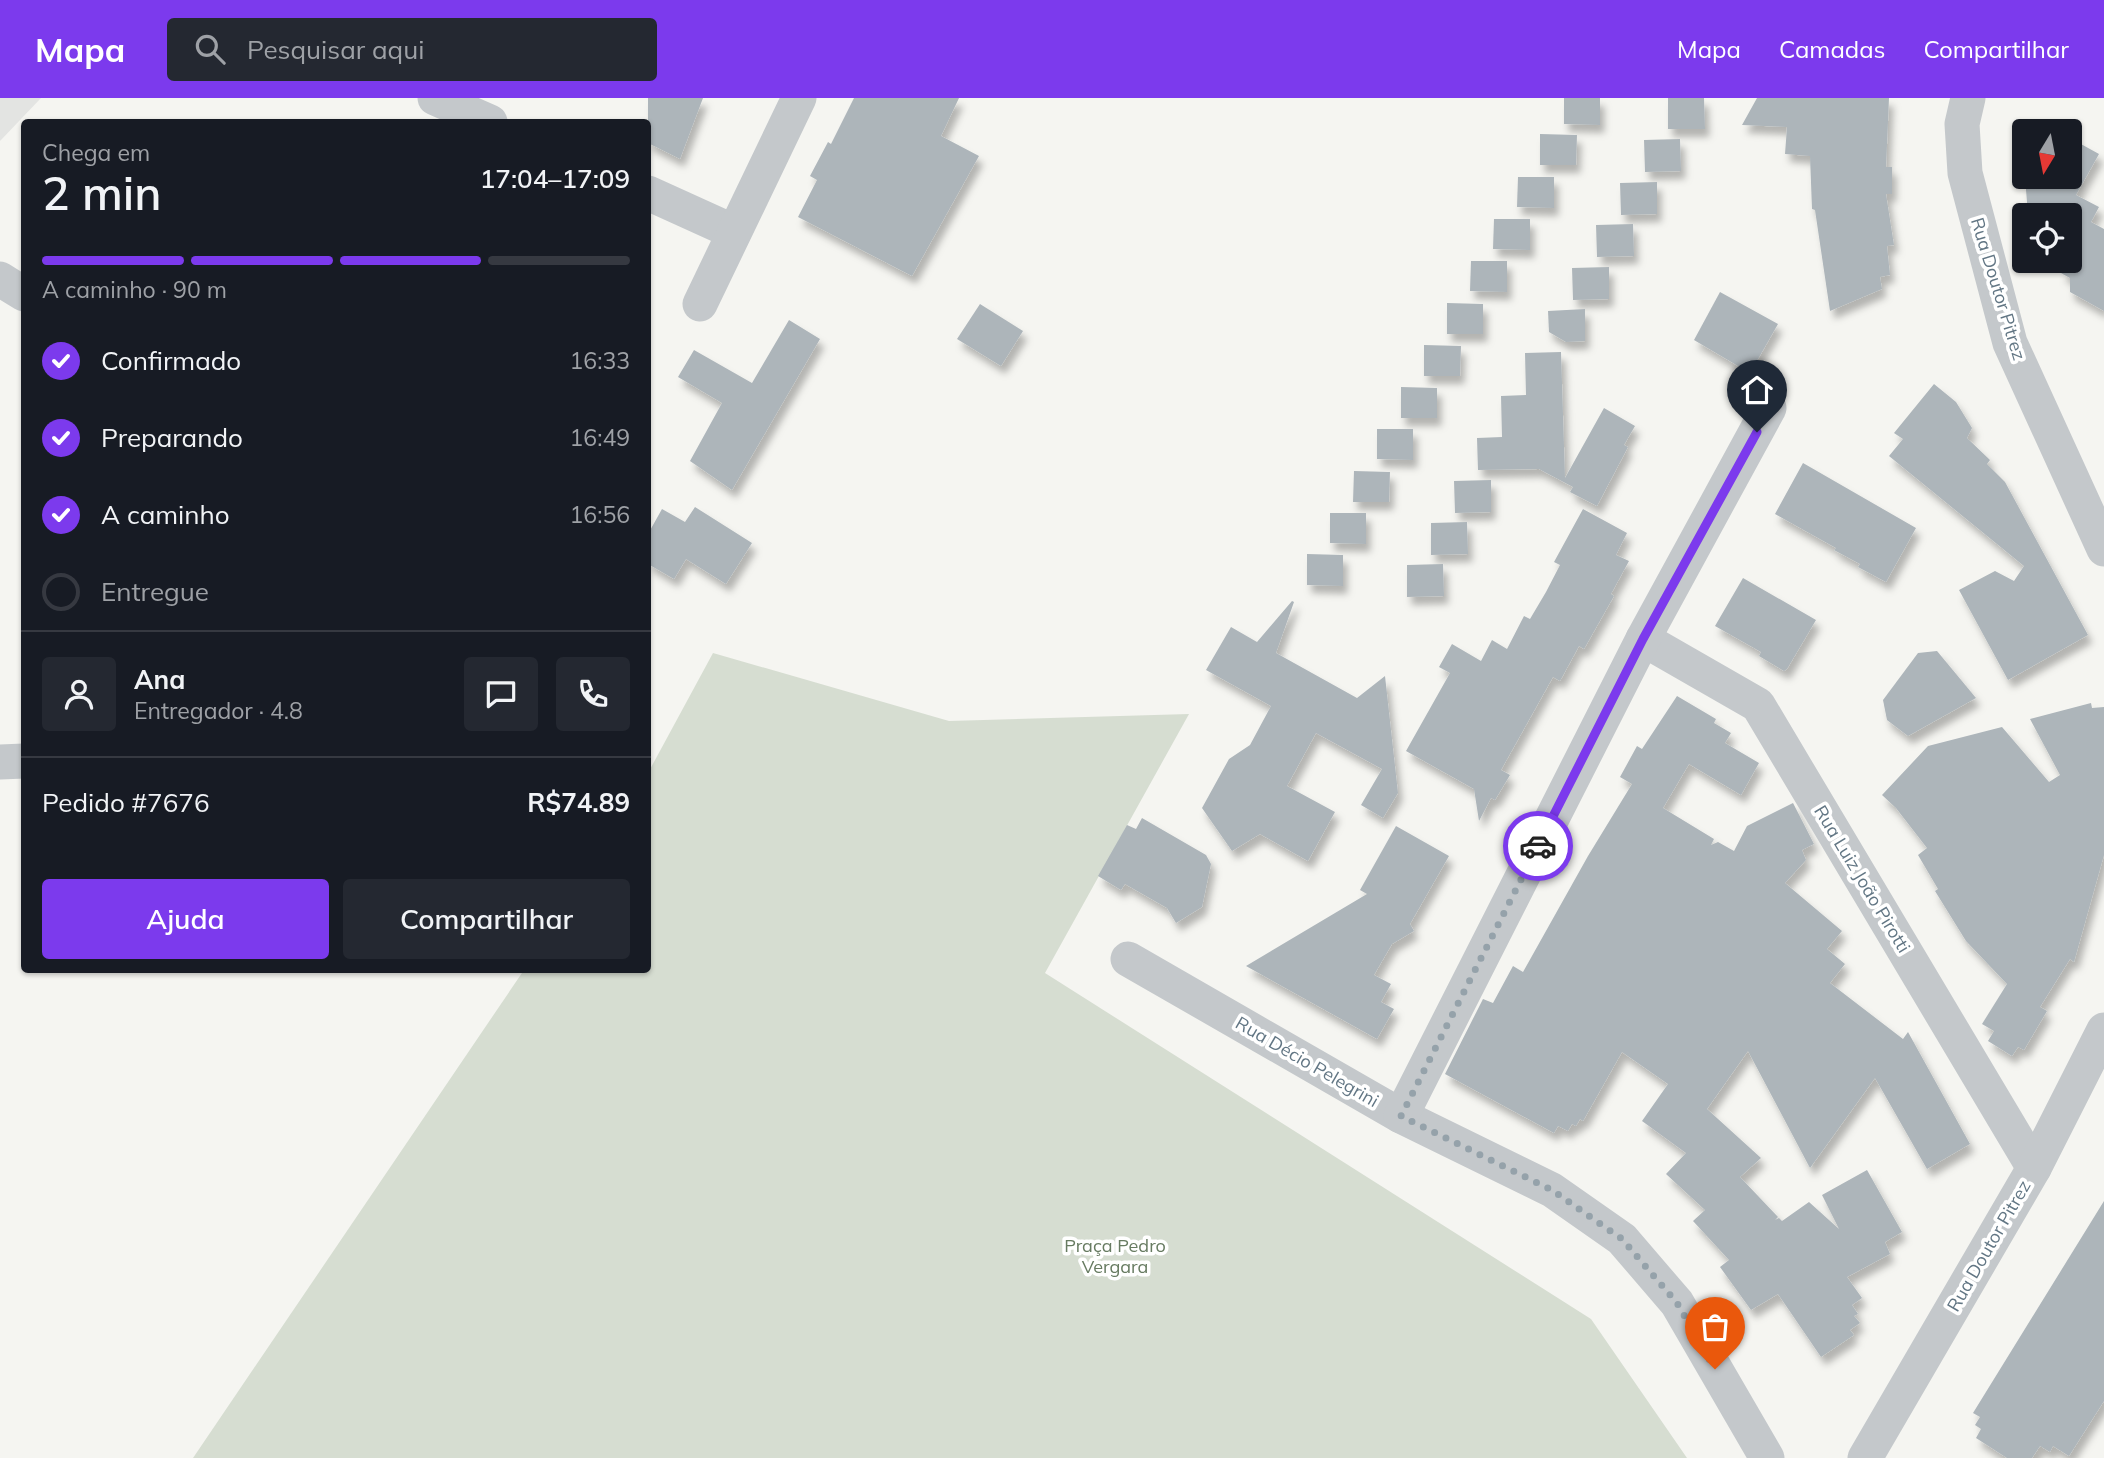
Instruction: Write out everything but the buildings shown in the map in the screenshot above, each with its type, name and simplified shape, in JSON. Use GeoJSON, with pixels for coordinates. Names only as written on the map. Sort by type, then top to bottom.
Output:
{"type":"FeatureCollection","features":[{"type":"Feature","properties":{"kind":"street"},"geometry":{"type":"LineString","coordinates":[[435,98],[483,119]]}},
{"type":"Feature","properties":{"kind":"street"},"geometry":{"type":"LineString","coordinates":[[700,304],[799,98]]}},
{"type":"Feature","properties":{"kind":"street","name":"Rua Doutor Pitrez"},"geometry":{"type":"LineString","coordinates":[[1968,98],[1962,124],[1965,173],[2010,343],[2104,549]]}},
{"type":"Feature","properties":{"kind":"street"},"geometry":{"type":"LineString","coordinates":[[651,194],[734,232]]}},
{"type":"Feature","properties":{"kind":"street"},"geometry":{"type":"LineString","coordinates":[[0,279],[21,292]]}},
{"type":"Feature","properties":{"kind":"street"},"geometry":{"type":"LineString","coordinates":[[1401,1116],[1643,639],[1769,408]]}},
{"type":"Feature","properties":{"kind":"street","name":"Rua Luiz João Pirotti"},"geometry":{"type":"LineString","coordinates":[[1643,639],[1758,705],[2034,1168]]}},
{"type":"Feature","properties":{"kind":"street"},"geometry":{"type":"LineString","coordinates":[[0,762],[21,761]]}},
{"type":"Feature","properties":{"kind":"street","name":"Rua Décio Pelegrini"},"geometry":{"type":"LineString","coordinates":[[1128,959],[1401,1116],[1552,1190],[1622,1239],[1677,1303],[1767,1458]]}},
{"type":"Feature","properties":{"kind":"street","name":"Rua Doutor Pitrez"},"geometry":{"type":"LineString","coordinates":[[1865,1458],[2034,1168],[2104,1030]]}},
{"type":"Feature","properties":{"kind":"shaded area"},"geometry":{"type":"Polygon","coordinates":[[[0,98],[41,98],[0,141],[0,98]]]}},
{"type":"Feature","properties":{"kind":"green space","name":"Praça Pedro Vergara"},"geometry":{"type":"Polygon","coordinates":[[[713,653],[949,721],[1189,714],[1045,973],[1591,1319],[1687,1458],[193,1458],[522,973],[651,973],[651,767],[713,653]]]}},
{"type":"Feature","properties":{"kind":"way so far"},"geometry":{"type":"LineString","coordinates":[[1538,846],[1401,1116],[1552,1190],[1622,1239],[1677,1303],[1715,1369]]}},
{"type":"Feature","properties":{"kind":"route"},"geometry":{"type":"LineString","coordinates":[[1538,846],[1643,639],[1757,432]]}}]}
